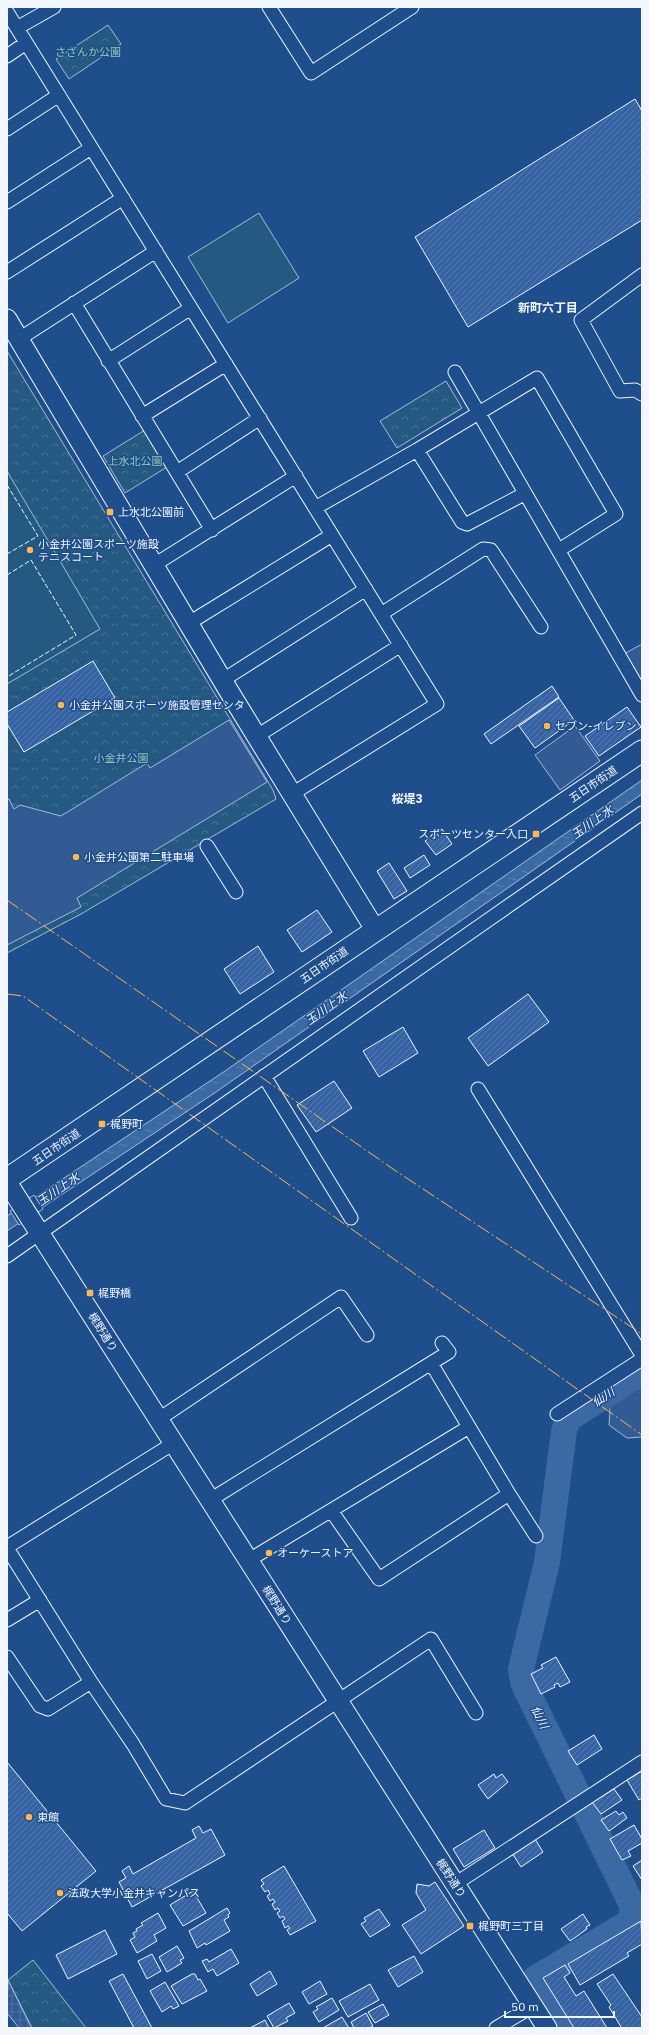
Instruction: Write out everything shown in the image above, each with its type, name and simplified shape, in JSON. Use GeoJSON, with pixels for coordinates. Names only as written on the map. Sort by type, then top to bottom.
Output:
{"type":"FeatureCollection","features":[{"type":"Feature","properties":{"kind":"main road","name":"五日市街道"},"geometry":{"type":"LineString","coordinates":[[7,1181],[642,751]]}},
{"type":"Feature","properties":{"kind":"street"},"geometry":{"type":"LineString","coordinates":[[17,28],[54,7]]}},
{"type":"Feature","properties":{"kind":"street"},"geometry":{"type":"LineString","coordinates":[[275,9],[311,73],[412,7]]}},
{"type":"Feature","properties":{"kind":"street"},"geometry":{"type":"LineString","coordinates":[[7,12],[437,704],[292,794]]}},
{"type":"Feature","properties":{"kind":"street"},"geometry":{"type":"LineString","coordinates":[[7,56],[26,43]]}},
{"type":"Feature","properties":{"kind":"street"},"geometry":{"type":"LineString","coordinates":[[7,129],[59,95]]}},
{"type":"Feature","properties":{"kind":"street"},"geometry":{"type":"LineString","coordinates":[[7,202],[91,148]]}},
{"type":"Feature","properties":{"kind":"street"},"geometry":{"type":"LineString","coordinates":[[7,272],[123,198]]}},
{"type":"Feature","properties":{"kind":"street"},"geometry":{"type":"LineString","coordinates":[[19,339],[156,251]]}},
{"type":"Feature","properties":{"kind":"street"},"geometry":{"type":"LineString","coordinates":[[642,275],[581,320],[620,391],[635,390],[642,394]]}},
{"type":"Feature","properties":{"kind":"street"},"geometry":{"type":"LineString","coordinates":[[74,303],[212,530]]}},
{"type":"Feature","properties":{"kind":"street"},"geometry":{"type":"LineString","coordinates":[[108,360],[191,308]]}},
{"type":"Feature","properties":{"kind":"street"},"geometry":{"type":"LineString","coordinates":[[7,320],[223,680],[376,931]]}},
{"type":"Feature","properties":{"kind":"street"},"geometry":{"type":"LineString","coordinates":[[142,416],[226,364]]}},
{"type":"Feature","properties":{"kind":"street"},"geometry":{"type":"LineString","coordinates":[[455,372],[524,494],[559,550],[642,696]]}},
{"type":"Feature","properties":{"kind":"street"},"geometry":{"type":"LineString","coordinates":[[315,508],[417,450],[537,378],[616,514],[559,550]]}},
{"type":"Feature","properties":{"kind":"street"},"geometry":{"type":"LineString","coordinates":[[177,472],[260,418]]}},
{"type":"Feature","properties":{"kind":"street"},"geometry":{"type":"LineString","coordinates":[[417,450],[462,522],[467,524],[524,494]]}},
{"type":"Feature","properties":{"kind":"street"},"geometry":{"type":"LineString","coordinates":[[154,565],[296,476]]}},
{"type":"Feature","properties":{"kind":"street"},"geometry":{"type":"LineString","coordinates":[[189,623],[332,535]]}},
{"type":"Feature","properties":{"kind":"street"},"geometry":{"type":"LineString","coordinates":[[381,614],[483,549],[491,550],[541,627]]}},
{"type":"Feature","properties":{"kind":"street"},"geometry":{"type":"LineString","coordinates":[[223,680],[366,589]]}},
{"type":"Feature","properties":{"kind":"street"},"geometry":{"type":"LineString","coordinates":[[257,736],[401,645]]}},
{"type":"Feature","properties":{"kind":"street"},"geometry":{"type":"LineString","coordinates":[[7,1256],[38,1229],[264,1076],[401,978],[642,813]]}},
{"type":"Feature","properties":{"kind":"street"},"geometry":{"type":"LineString","coordinates":[[208,846],[236,892]]}},
{"type":"Feature","properties":{"kind":"street"},"geometry":{"type":"LineString","coordinates":[[264,1076],[352,1218]]}},
{"type":"Feature","properties":{"kind":"street"},"geometry":{"type":"LineString","coordinates":[[478,1090],[642,1355]]}},
{"type":"Feature","properties":{"kind":"street","name":"梶野通り"},"geometry":{"type":"LineString","coordinates":[[7,1181],[547,2028]]}},
{"type":"Feature","properties":{"kind":"street"},"geometry":{"type":"LineString","coordinates":[[159,1419],[341,1297],[368,1335]]}},
{"type":"Feature","properties":{"kind":"street"},"geometry":{"type":"LineString","coordinates":[[210,1500],[449,1352],[442,1343]]}},
{"type":"Feature","properties":{"kind":"street"},"geometry":{"type":"LineString","coordinates":[[557,1414],[642,1360]]}},
{"type":"Feature","properties":{"kind":"street"},"geometry":{"type":"LineString","coordinates":[[431,1363],[509,1494],[536,1536]]}},
{"type":"Feature","properties":{"kind":"street"},"geometry":{"type":"LineString","coordinates":[[249,1560],[332,1512],[469,1427]]}},
{"type":"Feature","properties":{"kind":"street"},"geometry":{"type":"LineString","coordinates":[[174,1443],[7,1548],[91,1682],[133,1744],[166,1799],[185,1803],[338,1702],[431,1638],[476,1714]]}},
{"type":"Feature","properties":{"kind":"street"},"geometry":{"type":"LineString","coordinates":[[332,1512],[379,1579],[509,1494]]}},
{"type":"Feature","properties":{"kind":"street"},"geometry":{"type":"LineString","coordinates":[[7,1620],[40,1600]]}},
{"type":"Feature","properties":{"kind":"street"},"geometry":{"type":"LineString","coordinates":[[7,1657],[40,1706],[48,1709],[91,1682]]}},
{"type":"Feature","properties":{"kind":"street"},"geometry":{"type":"LineString","coordinates":[[455,1884],[642,1762]]}},
{"type":"Feature","properties":{"kind":"street"},"geometry":{"type":"LineString","coordinates":[[496,2028],[533,2006]]}},
{"type":"Feature","properties":{"kind":"green space","name":"さざんか公園"},"geometry":{"type":"Polygon","coordinates":[[[108,25],[121,44],[69,79],[56,59],[108,25]]]}},
{"type":"Feature","properties":{"kind":"green space"},"geometry":{"type":"Polygon","coordinates":[[[259,213],[299,278],[228,323],[188,257],[259,213]]]}},
{"type":"Feature","properties":{"kind":"green space","name":"小金井公園"},"geometry":{"type":"Polygon","coordinates":[[[7,351],[273,790],[276,799],[81,914],[7,953],[7,351]]]}},
{"type":"Feature","properties":{"kind":"green space"},"geometry":{"type":"Polygon","coordinates":[[[446,381],[462,408],[397,448],[380,421],[446,381]]]}},
{"type":"Feature","properties":{"kind":"green space","name":"上水北公園"},"geometry":{"type":"Polygon","coordinates":[[[145,430],[167,467],[125,493],[103,456],[145,430]]]}},
{"type":"Feature","properties":{"kind":"green space","name":"小金井公園スポーツ施設 テニスコート"},"geometry":{"type":"Polygon","coordinates":[[[7,471],[100,629],[7,684],[7,471]]]}},
{"type":"Feature","properties":{"kind":"green space"},"geometry":{"type":"Polygon","coordinates":[[[33,1960],[86,2028],[32,2028],[8,1980],[33,1960]]]}},
{"type":"Feature","properties":{"kind":"shaded area"},"geometry":{"type":"Polygon","coordinates":[[[642,644],[642,687],[624,654],[642,644]]]}},
{"type":"Feature","properties":{"kind":"shaded area","name":"小金井公園第二駐車場"},"geometry":{"type":"Polygon","coordinates":[[[229,720],[267,782],[77,898],[81,907],[7,945],[7,800],[9,799],[14,809],[20,805],[61,816],[147,763],[150,768],[229,720]]]}},
{"type":"Feature","properties":{"kind":"shaded area"},"geometry":{"type":"Polygon","coordinates":[[[575,726],[600,761],[560,790],[535,755],[575,726]]]}},
{"type":"Feature","properties":{"kind":"shaded area"},"geometry":{"type":"Polygon","coordinates":[[[642,1381],[642,1434],[641,1437],[627,1438],[609,1425],[610,1410],[605,1401],[642,1381]]]}},
{"type":"Feature","properties":{"kind":"shaded area"},"geometry":{"type":"Polygon","coordinates":[[[8,1980],[32,2028],[19,2028],[7,2013],[8,1980]]]}},
{"type":"Feature","properties":{"kind":"water","name":"玉川上水"},"geometry":{"type":"Polygon","coordinates":[[[642,780],[642,794],[216,1092],[7,1231],[7,1216],[225,1071],[642,780]]]}},
{"type":"Feature","properties":{"kind":"pier"},"geometry":{"type":"Polygon","coordinates":[[[34,1195],[43,1209],[19,1225],[10,1211],[34,1195]]]}},
{"type":"Feature","properties":{"kind":"building"},"geometry":{"type":"Polygon","coordinates":[[[635,99],[642,111],[642,220],[468,327],[415,237],[635,99]]]}},
{"type":"Feature","properties":{"kind":"building","name":"小金井公園スポーツ施設管理センタ"},"geometry":{"type":"Polygon","coordinates":[[[93,661],[115,698],[24,752],[7,724],[7,712],[93,661]]]}},
{"type":"Feature","properties":{"kind":"building"},"geometry":{"type":"Polygon","coordinates":[[[552,686],[559,697],[491,744],[484,734],[552,686]]]}},
{"type":"Feature","properties":{"kind":"building"},"geometry":{"type":"Polygon","coordinates":[[[559,698],[574,720],[535,748],[519,726],[559,698]]]}},
{"type":"Feature","properties":{"kind":"building"},"geometry":{"type":"Polygon","coordinates":[[[627,707],[641,727],[599,756],[585,736],[627,707]]]}},
{"type":"Feature","properties":{"kind":"building"},"geometry":{"type":"Polygon","coordinates":[[[442,829],[452,844],[436,855],[425,841],[442,829]]]}},
{"type":"Feature","properties":{"kind":"building"},"geometry":{"type":"Polygon","coordinates":[[[424,855],[430,865],[410,878],[404,868],[424,855]]]}},
{"type":"Feature","properties":{"kind":"building"},"geometry":{"type":"Polygon","coordinates":[[[389,863],[407,891],[394,899],[377,871],[389,863]]]}},
{"type":"Feature","properties":{"kind":"building"},"geometry":{"type":"Polygon","coordinates":[[[317,910],[332,932],[302,952],[287,930],[317,910]]]}},
{"type":"Feature","properties":{"kind":"building"},"geometry":{"type":"Polygon","coordinates":[[[258,946],[274,972],[240,994],[224,969],[258,946]]]}},
{"type":"Feature","properties":{"kind":"building"},"geometry":{"type":"Polygon","coordinates":[[[528,994],[549,1022],[488,1066],[468,1038],[528,994]]]}},
{"type":"Feature","properties":{"kind":"building"},"geometry":{"type":"Polygon","coordinates":[[[403,1027],[418,1053],[379,1077],[363,1051],[403,1027]]]}},
{"type":"Feature","properties":{"kind":"building"},"geometry":{"type":"Polygon","coordinates":[[[334,1081],[352,1108],[316,1132],[297,1105],[334,1081]]]}},
{"type":"Feature","properties":{"kind":"building"},"geometry":{"type":"Polygon","coordinates":[[[556,1657],[570,1682],[560,1687],[558,1683],[554,1685],[555,1687],[541,1694],[531,1674],[543,1668],[541,1665],[556,1657]]]}},
{"type":"Feature","properties":{"kind":"building"},"geometry":{"type":"Polygon","coordinates":[[[594,1735],[602,1749],[577,1765],[568,1751],[594,1735]]]}},
{"type":"Feature","properties":{"kind":"building","name":"東館"},"geometry":{"type":"Polygon","coordinates":[[[7,1762],[96,1871],[22,1931],[7,1913],[7,1762]]]}},
{"type":"Feature","properties":{"kind":"building"},"geometry":{"type":"Polygon","coordinates":[[[642,1771],[642,1798],[639,1800],[627,1780],[642,1771]]]}},
{"type":"Feature","properties":{"kind":"building"},"geometry":{"type":"Polygon","coordinates":[[[494,1774],[496,1778],[502,1774],[508,1782],[488,1799],[478,1785],[494,1774]]]}},
{"type":"Feature","properties":{"kind":"building"},"geometry":{"type":"Polygon","coordinates":[[[614,1789],[622,1800],[601,1814],[592,1802],[614,1789]]]}},
{"type":"Feature","properties":{"kind":"building"},"geometry":{"type":"Polygon","coordinates":[[[616,1811],[619,1815],[623,1812],[627,1818],[609,1831],[601,1820],[616,1811]]]}},
{"type":"Feature","properties":{"kind":"building"},"geometry":{"type":"Polygon","coordinates":[[[634,1825],[642,1839],[642,1843],[628,1851],[631,1856],[622,1860],[610,1839],[634,1825]]]}},
{"type":"Feature","properties":{"kind":"building"},"geometry":{"type":"Polygon","coordinates":[[[199,1826],[203,1833],[211,1829],[225,1855],[132,1907],[119,1882],[126,1878],[122,1871],[129,1866],[133,1874],[196,1838],[192,1830],[199,1826]]]}},
{"type":"Feature","properties":{"kind":"building"},"geometry":{"type":"Polygon","coordinates":[[[484,1830],[495,1848],[464,1867],[453,1849],[484,1830]]]}},
{"type":"Feature","properties":{"kind":"building"},"geometry":{"type":"Polygon","coordinates":[[[535,1839],[543,1852],[521,1867],[512,1853],[535,1839]]]}},
{"type":"Feature","properties":{"kind":"building"},"geometry":{"type":"Polygon","coordinates":[[[642,1860],[642,1880],[633,1866],[642,1860]]]}},
{"type":"Feature","properties":{"kind":"building"},"geometry":{"type":"Polygon","coordinates":[[[284,1866],[316,1921],[290,1935],[287,1930],[290,1928],[288,1926],[285,1928],[282,1921],[285,1919],[283,1916],[280,1918],[277,1913],[280,1911],[278,1908],[275,1910],[272,1904],[275,1902],[273,1899],[270,1901],[267,1896],[270,1894],[268,1890],[265,1892],[261,1886],[264,1884],[261,1880],[284,1866]]]}},
{"type":"Feature","properties":{"kind":"building"},"geometry":{"type":"Polygon","coordinates":[[[435,1882],[464,1926],[421,1954],[402,1925],[426,1910],[416,1893],[417,1884],[429,1886],[435,1882]]]}},
{"type":"Feature","properties":{"kind":"building"},"geometry":{"type":"Polygon","coordinates":[[[193,1891],[206,1913],[183,1926],[170,1905],[193,1891]]]}},
{"type":"Feature","properties":{"kind":"building"},"geometry":{"type":"Polygon","coordinates":[[[227,1908],[230,1913],[228,1915],[229,1917],[224,1920],[230,1931],[206,1945],[205,1943],[197,1948],[189,1931],[227,1908]]]}},
{"type":"Feature","properties":{"kind":"building"},"geometry":{"type":"Polygon","coordinates":[[[379,1909],[390,1925],[370,1937],[361,1924],[366,1921],[364,1918],[379,1909]]]}},
{"type":"Feature","properties":{"kind":"building"},"geometry":{"type":"Polygon","coordinates":[[[158,1913],[166,1928],[154,1935],[157,1941],[137,1953],[130,1940],[135,1937],[133,1933],[137,1931],[136,1929],[143,1925],[141,1923],[158,1913]]]}},
{"type":"Feature","properties":{"kind":"building"},"geometry":{"type":"Polygon","coordinates":[[[583,1914],[590,1925],[586,1927],[587,1929],[570,1941],[561,1929],[583,1914]]]}},
{"type":"Feature","properties":{"kind":"building"},"geometry":{"type":"Polygon","coordinates":[[[641,1921],[642,1944],[627,1953],[629,1956],[580,1985],[568,1964],[641,1921]]]}},
{"type":"Feature","properties":{"kind":"building"},"geometry":{"type":"Polygon","coordinates":[[[105,1930],[117,1954],[68,1979],[56,1955],[105,1930]]]}},
{"type":"Feature","properties":{"kind":"building"},"geometry":{"type":"Polygon","coordinates":[[[177,1946],[184,1958],[180,1960],[182,1963],[167,1972],[159,1957],[177,1946]]]}},
{"type":"Feature","properties":{"kind":"building"},"geometry":{"type":"Polygon","coordinates":[[[231,1949],[239,1963],[217,1976],[213,1969],[208,1972],[202,1961],[207,1959],[209,1962],[231,1949]]]}},
{"type":"Feature","properties":{"kind":"building"},"geometry":{"type":"Polygon","coordinates":[[[152,1954],[161,1971],[147,1979],[138,1961],[152,1954]]]}},
{"type":"Feature","properties":{"kind":"building"},"geometry":{"type":"Polygon","coordinates":[[[414,1956],[423,1972],[398,1987],[388,1970],[414,1956]]]}},
{"type":"Feature","properties":{"kind":"building"},"geometry":{"type":"Polygon","coordinates":[[[565,1965],[570,1973],[564,1977],[576,1996],[584,1991],[607,2028],[574,2028],[543,1978],[565,1965]]]}},
{"type":"Feature","properties":{"kind":"building"},"geometry":{"type":"Polygon","coordinates":[[[270,1971],[277,1984],[257,1996],[250,1984],[270,1971]]]}},
{"type":"Feature","properties":{"kind":"building"},"geometry":{"type":"Polygon","coordinates":[[[123,1974],[152,2028],[134,2028],[109,1981],[123,1974]]]}},
{"type":"Feature","properties":{"kind":"building"},"geometry":{"type":"Polygon","coordinates":[[[192,1974],[195,1974],[198,1980],[200,1979],[207,1991],[182,2004],[171,1986],[192,1974]]]}},
{"type":"Feature","properties":{"kind":"building"},"geometry":{"type":"Polygon","coordinates":[[[613,1974],[642,2017],[642,2028],[620,2028],[621,2027],[609,2007],[611,2005],[597,1984],[613,1974]]]}},
{"type":"Feature","properties":{"kind":"building"},"geometry":{"type":"Polygon","coordinates":[[[320,1981],[327,1994],[309,2004],[302,1992],[320,1981]]]}},
{"type":"Feature","properties":{"kind":"building"},"geometry":{"type":"Polygon","coordinates":[[[165,1982],[179,2006],[173,2009],[171,2006],[162,2012],[150,1991],[165,1982]]]}},
{"type":"Feature","properties":{"kind":"building"},"geometry":{"type":"Polygon","coordinates":[[[370,1984],[379,2000],[348,2017],[339,2001],[370,1984]]]}},
{"type":"Feature","properties":{"kind":"building"},"geometry":{"type":"Polygon","coordinates":[[[332,1998],[339,2010],[319,2022],[313,2012],[318,2009],[316,2007],[332,1998]]]}},
{"type":"Feature","properties":{"kind":"building"},"geometry":{"type":"Polygon","coordinates":[[[289,2003],[295,2013],[286,2018],[288,2021],[274,2028],[267,2016],[289,2003]]]}},
{"type":"Feature","properties":{"kind":"building"},"geometry":{"type":"Polygon","coordinates":[[[383,2004],[389,2015],[375,2023],[368,2012],[383,2004]]]}},
{"type":"Feature","properties":{"kind":"building"},"geometry":{"type":"Polygon","coordinates":[[[366,2013],[373,2026],[369,2028],[354,2028],[351,2022],[366,2013]]]}},
{"type":"Feature","properties":{"kind":"building"},"geometry":{"type":"Polygon","coordinates":[[[342,2017],[349,2028],[323,2028],[342,2017]]]}},
{"type":"Feature","properties":{"kind":"building"},"geometry":{"type":"Polygon","coordinates":[[[265,2020],[269,2028],[250,2028],[265,2020]]]}},
{"type":"Feature","properties":{"kind":"waterway","name":"仙川"},"geometry":{"type":"LineString","coordinates":[[566,2028],[536,1978],[630,1922],[633,1907],[528,1693],[523,1682],[521,1669],[547,1562],[564,1431],[568,1419],[642,1372]]}},
{"type":"Feature","properties":{"kind":"fence"},"geometry":{"type":"LineString","coordinates":[[7,485],[38,536],[7,554]]}},
{"type":"Feature","properties":{"kind":"fence"},"geometry":{"type":"LineString","coordinates":[[7,575],[31,560],[76,635],[7,677]]}},
{"type":"Feature","properties":{"kind":"power"},"geometry":{"type":"LineString","coordinates":[[7,900],[393,1169],[642,1334]]}},
{"type":"Feature","properties":{"kind":"power"},"geometry":{"type":"LineString","coordinates":[[7,994],[23,996],[642,1435]]}},
{"type":"Feature","properties":{"kind":"place","name":"上水北公園前"},"geometry":{"type":"Point","coordinates":[110,512]}},
{"type":"Feature","properties":{"kind":"place","name":"小金井公園スポーツ施設 テニスコート"},"geometry":{"type":"Point","coordinates":[30,550]}},
{"type":"Feature","properties":{"kind":"place","name":"小金井公園スポーツ施設管理センタ"},"geometry":{"type":"Point","coordinates":[61,705]}},
{"type":"Feature","properties":{"kind":"place","name":"セブン-イレブン"},"geometry":{"type":"Point","coordinates":[547,726]}},
{"type":"Feature","properties":{"kind":"place","name":"スポーツセンター入口"},"geometry":{"type":"Point","coordinates":[536,834]}},
{"type":"Feature","properties":{"kind":"place","name":"小金井公園第二駐車場"},"geometry":{"type":"Point","coordinates":[76,857]}},
{"type":"Feature","properties":{"kind":"place","name":"梶野町"},"geometry":{"type":"Point","coordinates":[102,1124]}},
{"type":"Feature","properties":{"kind":"place","name":"梶野橋"},"geometry":{"type":"Point","coordinates":[90,1293]}},
{"type":"Feature","properties":{"kind":"place","name":"オーケーストア"},"geometry":{"type":"Point","coordinates":[269,1553]}},
{"type":"Feature","properties":{"kind":"place","name":"東館"},"geometry":{"type":"Point","coordinates":[29,1817]}},
{"type":"Feature","properties":{"kind":"place","name":"法政大学小金井キャンパス"},"geometry":{"type":"Point","coordinates":[60,1893]}},
{"type":"Feature","properties":{"kind":"place","name":"梶野町三丁目"},"geometry":{"type":"Point","coordinates":[470,1926]}},
{"type":"Feature","properties":{"kind":"district","name":"新町六丁目"},"geometry":{"type":"Point","coordinates":[548,307]}},
{"type":"Feature","properties":{"kind":"district","name":"桜堤3"},"geometry":{"type":"Point","coordinates":[407,798]}}]}
